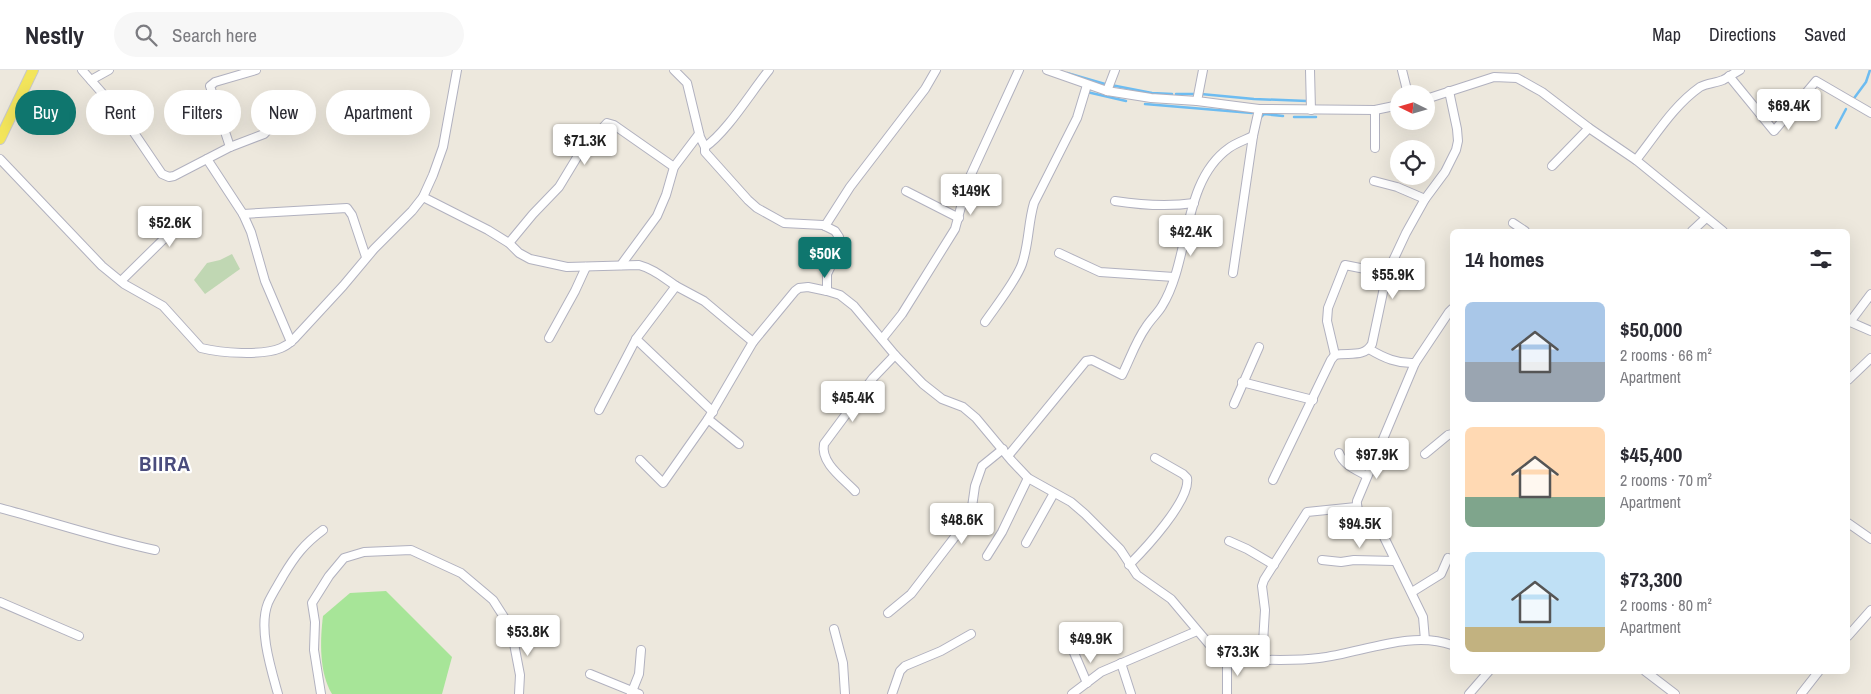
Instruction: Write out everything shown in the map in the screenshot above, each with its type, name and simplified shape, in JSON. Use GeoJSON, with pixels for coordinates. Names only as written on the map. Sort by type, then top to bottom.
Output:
{"type":"FeatureCollection","features":[{"type":"Feature","properties":{"kind":"main road"},"geometry":{"type":"LineString","coordinates":[[0,139],[33,70]]}},
{"type":"Feature","properties":{"kind":"street"},"geometry":{"type":"LineString","coordinates":[[82,70],[124,118],[163,176],[174,176],[230,147],[261,135]]}},
{"type":"Feature","properties":{"kind":"street"},"geometry":{"type":"LineString","coordinates":[[91,80],[109,70]]}},
{"type":"Feature","properties":{"kind":"street"},"geometry":{"type":"LineString","coordinates":[[230,147],[210,86],[215,82],[256,70]]}},
{"type":"Feature","properties":{"kind":"street"},"geometry":{"type":"LineString","coordinates":[[0,159],[80,244],[121,281],[163,306],[201,348],[257,352],[274,350],[291,342],[343,286],[366,257],[412,211],[423,196],[443,147],[456,70]]}},
{"type":"Feature","properties":{"kind":"street"},"geometry":{"type":"LineString","coordinates":[[674,70],[687,83],[705,152],[748,200],[757,208],[784,222],[825,226],[835,231],[841,242],[838,253],[827,274],[827,291]]}},
{"type":"Feature","properties":{"kind":"street"},"geometry":{"type":"LineString","coordinates":[[705,147],[711,143],[731,119],[769,70]]}},
{"type":"Feature","properties":{"kind":"street"},"geometry":{"type":"LineString","coordinates":[[825,226],[850,187],[925,89],[936,70]]}},
{"type":"Feature","properties":{"kind":"street"},"geometry":{"type":"LineString","coordinates":[[882,339],[902,314],[938,253],[951,235],[959,218],[968,181],[1020,70]]}},
{"type":"Feature","properties":{"kind":"street"},"geometry":{"type":"LineString","coordinates":[[1047,70],[1087,85],[1151,98],[1197,101],[1259,109],[1311,110],[1344,108],[1375,110],[1390,107]]}},
{"type":"Feature","properties":{"kind":"street"},"geometry":{"type":"LineString","coordinates":[[1107,90],[1116,70]]}},
{"type":"Feature","properties":{"kind":"street"},"geometry":{"type":"LineString","coordinates":[[1197,101],[1203,70]]}},
{"type":"Feature","properties":{"kind":"street"},"geometry":{"type":"LineString","coordinates":[[1310,70],[1311,110]]}},
{"type":"Feature","properties":{"kind":"street"},"geometry":{"type":"LineString","coordinates":[[1402,70],[1406,85]]}},
{"type":"Feature","properties":{"kind":"street"},"geometry":{"type":"LineString","coordinates":[[1636,160],[1673,110],[1702,86],[1740,70]]}},
{"type":"Feature","properties":{"kind":"street"},"geometry":{"type":"LineString","coordinates":[[1435,96],[1494,77],[1516,74],[1636,160],[1720,229]]}},
{"type":"Feature","properties":{"kind":"street"},"geometry":{"type":"LineString","coordinates":[[1729,76],[1774,131],[1816,81],[1871,113]]}},
{"type":"Feature","properties":{"kind":"street"},"geometry":{"type":"LineString","coordinates":[[985,322],[1021,268],[1026,251],[1030,215],[1034,203],[1077,118],[1087,85]]}},
{"type":"Feature","properties":{"kind":"street"},"geometry":{"type":"LineString","coordinates":[[1335,355],[1344,353],[1361,354],[1369,349],[1372,344],[1386,278],[1424,199],[1444,172],[1456,150],[1458,141],[1454,110],[1449,91]]}},
{"type":"Feature","properties":{"kind":"street"},"geometry":{"type":"LineString","coordinates":[[1234,273],[1253,136],[1259,109]]}},
{"type":"Feature","properties":{"kind":"street"},"geometry":{"type":"LineString","coordinates":[[1375,110],[1375,148]]}},
{"type":"Feature","properties":{"kind":"street"},"geometry":{"type":"LineString","coordinates":[[509,243],[559,187],[579,154],[607,123],[614,125],[674,167]]}},
{"type":"Feature","properties":{"kind":"street"},"geometry":{"type":"LineString","coordinates":[[1552,166],[1589,128]]}},
{"type":"Feature","properties":{"kind":"street"},"geometry":{"type":"LineString","coordinates":[[621,265],[658,216],[674,167],[699,134]]}},
{"type":"Feature","properties":{"kind":"street"},"geometry":{"type":"LineString","coordinates":[[888,613],[911,594],[964,525],[972,507],[975,486],[982,466],[1005,453],[1086,361],[1092,360],[1122,374],[1144,329],[1162,306],[1174,277],[1194,203],[1210,166],[1228,148],[1253,136]]}},
{"type":"Feature","properties":{"kind":"street"},"geometry":{"type":"LineString","coordinates":[[207,159],[243,214],[251,232],[265,281],[291,342]]}},
{"type":"Feature","properties":{"kind":"street"},"geometry":{"type":"LineString","coordinates":[[1374,181],[1397,187],[1424,199]]}},
{"type":"Feature","properties":{"kind":"street"},"geometry":{"type":"LineString","coordinates":[[906,191],[959,218]]}},
{"type":"Feature","properties":{"kind":"street"},"geometry":{"type":"LineString","coordinates":[[423,196],[472,221],[509,243],[525,257],[539,262],[567,267],[630,264],[648,268],[704,301],[753,342]]}},
{"type":"Feature","properties":{"kind":"street"},"geometry":{"type":"LineString","coordinates":[[1115,201],[1150,205],[1194,203]]}},
{"type":"Feature","properties":{"kind":"street"},"geometry":{"type":"LineString","coordinates":[[243,214],[348,208],[366,257]]}},
{"type":"Feature","properties":{"kind":"street"},"geometry":{"type":"LineString","coordinates":[[1694,229],[1706,218]]}},
{"type":"Feature","properties":{"kind":"street"},"geometry":{"type":"LineString","coordinates":[[1513,223],[1522,229]]}},
{"type":"Feature","properties":{"kind":"street"},"geometry":{"type":"LineString","coordinates":[[121,281],[174,229]]}},
{"type":"Feature","properties":{"kind":"street"},"geometry":{"type":"LineString","coordinates":[[1059,253],[1100,272],[1174,277]]}},
{"type":"Feature","properties":{"kind":"street"},"geometry":{"type":"LineString","coordinates":[[1273,480],[1335,355],[1327,321],[1331,298],[1345,265],[1365,268]]}},
{"type":"Feature","properties":{"kind":"street"},"geometry":{"type":"LineString","coordinates":[[549,338],[586,267]]}},
{"type":"Feature","properties":{"kind":"street"},"geometry":{"type":"LineString","coordinates":[[599,410],[636,339],[676,286]]}},
{"type":"Feature","properties":{"kind":"street"},"geometry":{"type":"LineString","coordinates":[[640,460],[663,483],[710,416],[753,342],[799,288],[808,287],[827,291],[840,295],[854,306],[922,384],[942,399],[963,407],[976,418],[1028,478],[1071,502],[1085,514],[1120,549],[1137,575],[1171,599],[1219,656],[1227,659],[1319,658],[1399,642],[1425,640],[1450,644]]}},
{"type":"Feature","properties":{"kind":"street"},"geometry":{"type":"LineString","coordinates":[[1850,320],[1871,294]]}},
{"type":"Feature","properties":{"kind":"street"},"geometry":{"type":"LineString","coordinates":[[1425,640],[1423,617],[1381,531],[1358,512],[1356,507],[1367,476],[1415,363],[1450,311]]}},
{"type":"Feature","properties":{"kind":"street"},"geometry":{"type":"LineString","coordinates":[[1850,321],[1871,331]]}},
{"type":"Feature","properties":{"kind":"street"},"geometry":{"type":"LineString","coordinates":[[636,339],[739,444]]}},
{"type":"Feature","properties":{"kind":"street"},"geometry":{"type":"LineString","coordinates":[[1234,404],[1242,382],[1259,347]]}},
{"type":"Feature","properties":{"kind":"street"},"geometry":{"type":"LineString","coordinates":[[1369,349],[1382,357],[1394,361],[1415,363]]}},
{"type":"Feature","properties":{"kind":"street"},"geometry":{"type":"LineString","coordinates":[[855,492],[824,456],[824,444],[873,378],[895,355]]}},
{"type":"Feature","properties":{"kind":"street"},"geometry":{"type":"LineString","coordinates":[[1850,378],[1871,358]]}},
{"type":"Feature","properties":{"kind":"street"},"geometry":{"type":"LineString","coordinates":[[1242,382],[1313,400]]}},
{"type":"Feature","properties":{"kind":"street"},"geometry":{"type":"LineString","coordinates":[[1425,454],[1450,434]]}},
{"type":"Feature","properties":{"kind":"street"},"geometry":{"type":"LineString","coordinates":[[1339,453],[1340,458],[1347,465],[1367,476]]}},
{"type":"Feature","properties":{"kind":"street"},"geometry":{"type":"LineString","coordinates":[[1129,565],[1151,542],[1170,517],[1187,488],[1187,478],[1183,474],[1155,458]]}},
{"type":"Feature","properties":{"kind":"street"},"geometry":{"type":"LineString","coordinates":[[987,556],[1002,532],[1028,478]]}},
{"type":"Feature","properties":{"kind":"street"},"geometry":{"type":"LineString","coordinates":[[1026,543],[1054,493]]}},
{"type":"Feature","properties":{"kind":"street"},"geometry":{"type":"LineString","coordinates":[[1262,659],[1264,610],[1262,586],[1274,565],[1307,512],[1356,507]]}},
{"type":"Feature","properties":{"kind":"street"},"geometry":{"type":"LineString","coordinates":[[0,508],[116,542],[155,550]]}},
{"type":"Feature","properties":{"kind":"street"},"geometry":{"type":"LineString","coordinates":[[1850,524],[1871,539]]}},
{"type":"Feature","properties":{"kind":"street"},"geometry":{"type":"LineString","coordinates":[[278,694],[269,661],[265,632],[267,604],[297,553],[309,540],[323,530]]}},
{"type":"Feature","properties":{"kind":"street"},"geometry":{"type":"LineString","coordinates":[[1229,541],[1274,565]]}},
{"type":"Feature","properties":{"kind":"street"},"geometry":{"type":"LineString","coordinates":[[321,694],[314,650],[315,622],[312,603],[329,576],[344,558],[364,552],[411,550],[461,574],[493,600],[511,628],[520,675],[519,694]]}},
{"type":"Feature","properties":{"kind":"street"},"geometry":{"type":"LineString","coordinates":[[1412,592],[1441,574],[1448,558]]}},
{"type":"Feature","properties":{"kind":"street"},"geometry":{"type":"LineString","coordinates":[[1322,560],[1333,562],[1354,560],[1394,561]]}},
{"type":"Feature","properties":{"kind":"street"},"geometry":{"type":"LineString","coordinates":[[0,602],[79,636]]}},
{"type":"Feature","properties":{"kind":"street"},"geometry":{"type":"LineString","coordinates":[[1850,634],[1871,610]]}},
{"type":"Feature","properties":{"kind":"street"},"geometry":{"type":"LineString","coordinates":[[834,630],[844,663],[845,694]]}},
{"type":"Feature","properties":{"kind":"street"},"geometry":{"type":"LineString","coordinates":[[1072,694],[1101,672],[1197,631]]}},
{"type":"Feature","properties":{"kind":"street"},"geometry":{"type":"LineString","coordinates":[[892,694],[900,671],[905,666],[941,651],[971,634]]}},
{"type":"Feature","properties":{"kind":"street"},"geometry":{"type":"LineString","coordinates":[[1084,641],[1074,645],[1072,648],[1087,683]]}},
{"type":"Feature","properties":{"kind":"street"},"geometry":{"type":"LineString","coordinates":[[590,674],[634,693],[639,674],[641,650]]}},
{"type":"Feature","properties":{"kind":"street"},"geometry":{"type":"LineString","coordinates":[[1227,659],[1227,694]]}},
{"type":"Feature","properties":{"kind":"street"},"geometry":{"type":"LineString","coordinates":[[1121,663],[1131,694]]}},
{"type":"Feature","properties":{"kind":"street"},"geometry":{"type":"LineString","coordinates":[[1469,694],[1486,674]]}},
{"type":"Feature","properties":{"kind":"street"},"geometry":{"type":"LineString","coordinates":[[1649,674],[1675,694]]}},
{"type":"Feature","properties":{"kind":"street"},"geometry":{"type":"LineString","coordinates":[[1801,694],[1817,674]]}},
{"type":"Feature","properties":{"kind":"green space"},"geometry":{"type":"Polygon","coordinates":[[[232,254],[240,269],[205,294],[194,280],[207,263],[220,260],[232,254]]]}},
{"type":"Feature","properties":{"kind":"green space"},"geometry":{"type":"Polygon","coordinates":[[[386,591],[452,657],[442,694],[332,694],[323,666],[321,635],[323,616],[350,593],[386,591]]]}},
{"type":"Feature","properties":{"kind":"waterway"},"geometry":{"type":"LineString","coordinates":[[1852,101],[1866,82],[1870,70]]}},
{"type":"Feature","properties":{"kind":"waterway"},"geometry":{"type":"LineString","coordinates":[[1067,73],[1105,84]]}},
{"type":"Feature","properties":{"kind":"waterway"},"geometry":{"type":"LineString","coordinates":[[1111,85],[1152,93],[1172,94]]}},
{"type":"Feature","properties":{"kind":"waterway"},"geometry":{"type":"LineString","coordinates":[[1087,92],[1126,101]]}},
{"type":"Feature","properties":{"kind":"waterway"},"geometry":{"type":"LineString","coordinates":[[1176,94],[1197,94]]}},
{"type":"Feature","properties":{"kind":"waterway"},"geometry":{"type":"LineString","coordinates":[[1201,94],[1307,101]]}},
{"type":"Feature","properties":{"kind":"waterway"},"geometry":{"type":"LineString","coordinates":[[1145,104],[1252,113]]}},
{"type":"Feature","properties":{"kind":"waterway"},"geometry":{"type":"LineString","coordinates":[[1836,128],[1846,109]]}},
{"type":"Feature","properties":{"kind":"waterway"},"geometry":{"type":"LineString","coordinates":[[1261,117],[1264,114],[1283,116]]}},
{"type":"Feature","properties":{"kind":"waterway"},"geometry":{"type":"LineString","coordinates":[[1294,117],[1316,117]]}},
{"type":"Feature","properties":{"kind":"district","name":"BIIRA"},"geometry":{"type":"Point","coordinates":[165,464]}}]}
